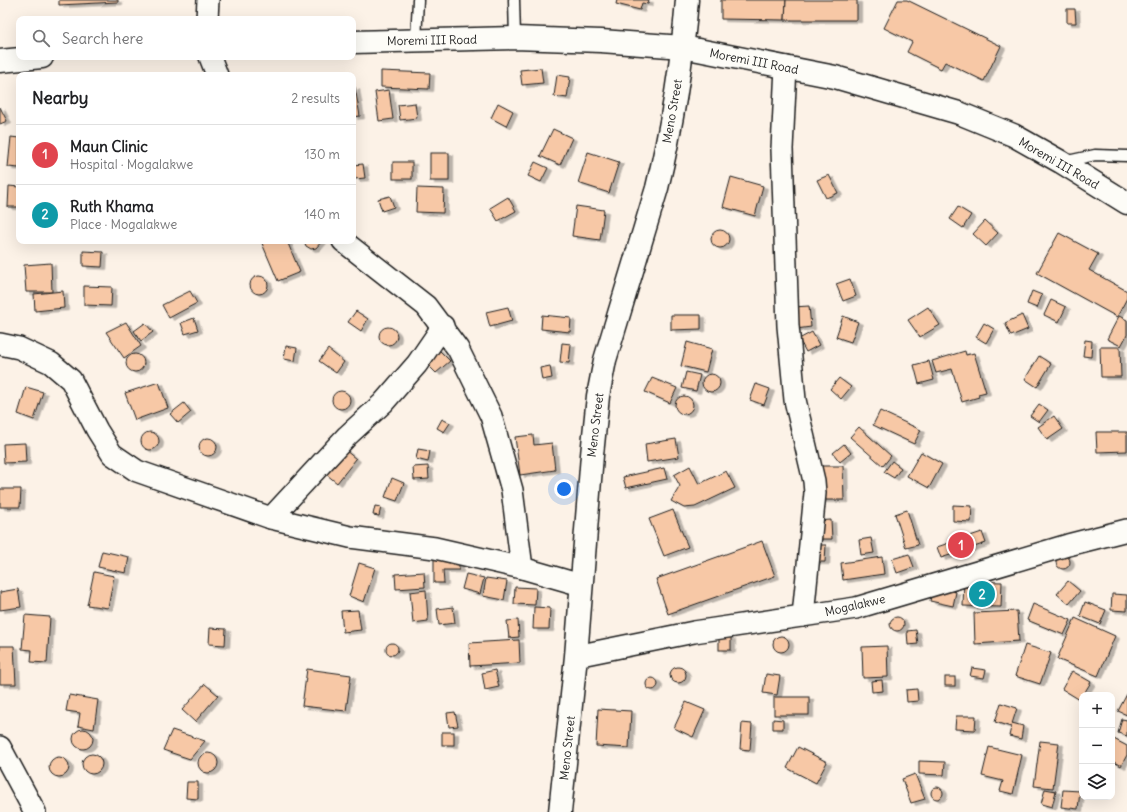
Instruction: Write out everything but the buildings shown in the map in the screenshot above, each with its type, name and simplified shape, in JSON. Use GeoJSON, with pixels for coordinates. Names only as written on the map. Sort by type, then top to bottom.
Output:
{"type":"FeatureCollection","features":[{"type":"Feature","properties":{"kind":"street"},"geometry":{"type":"LineString","coordinates":[[208,0],[208,16]]}},
{"type":"Feature","properties":{"kind":"street","name":"Meno Street"},"geometry":{"type":"LineString","coordinates":[[560,812],[576,656],[598,396],[606,360],[657,188],[664,159],[683,47],[687,0]]}},
{"type":"Feature","properties":{"kind":"street","name":"Moremi III Road"},"geometry":{"type":"LineString","coordinates":[[356,42],[515,38],[601,41],[683,47],[835,77],[959,113],[1012,135],[1061,162],[1127,203]]}},
{"type":"Feature","properties":{"kind":"street"},"geometry":{"type":"LineString","coordinates":[[0,61],[16,59]]}},
{"type":"Feature","properties":{"kind":"street"},"geometry":{"type":"LineString","coordinates":[[211,60],[215,72]]}},
{"type":"Feature","properties":{"kind":"street"},"geometry":{"type":"LineString","coordinates":[[786,67],[782,149],[788,326],[795,400],[814,481],[815,493],[803,616]]}},
{"type":"Feature","properties":{"kind":"street"},"geometry":{"type":"LineString","coordinates":[[347,244],[426,306],[443,326],[458,349],[491,416],[512,490],[522,568]]}},
{"type":"Feature","properties":{"kind":"street"},"geometry":{"type":"LineString","coordinates":[[271,518],[347,436],[384,403],[417,364],[443,326]]}},
{"type":"Feature","properties":{"kind":"street"},"geometry":{"type":"LineString","coordinates":[[0,344],[19,348],[50,363],[71,380],[97,430],[112,454],[136,471],[271,518],[350,537],[436,548],[522,568],[581,584]]}},
{"type":"Feature","properties":{"kind":"street","name":"Mogalakwe"},"geometry":{"type":"LineString","coordinates":[[576,656],[694,632],[856,608],[1068,545],[1127,530]]}},
{"type":"Feature","properties":{"kind":"street"},"geometry":{"type":"LineString","coordinates":[[0,747],[35,812]]}},
{"type":"Feature","properties":{"kind":"lane"},"geometry":{"type":"LineString","coordinates":[[416,40],[418,0]]}},
{"type":"Feature","properties":{"kind":"lane"},"geometry":{"type":"LineString","coordinates":[[514,0],[515,38]]}},
{"type":"Feature","properties":{"kind":"lane"},"geometry":{"type":"LineString","coordinates":[[1061,162],[1095,155],[1127,156]]}},
{"type":"Feature","properties":{"kind":"place","name":"Maun Clinic"},"geometry":{"type":"Point","coordinates":[961,545]}},
{"type":"Feature","properties":{"kind":"place","name":"Ruth Khama"},"geometry":{"type":"Point","coordinates":[982,594]}}]}
